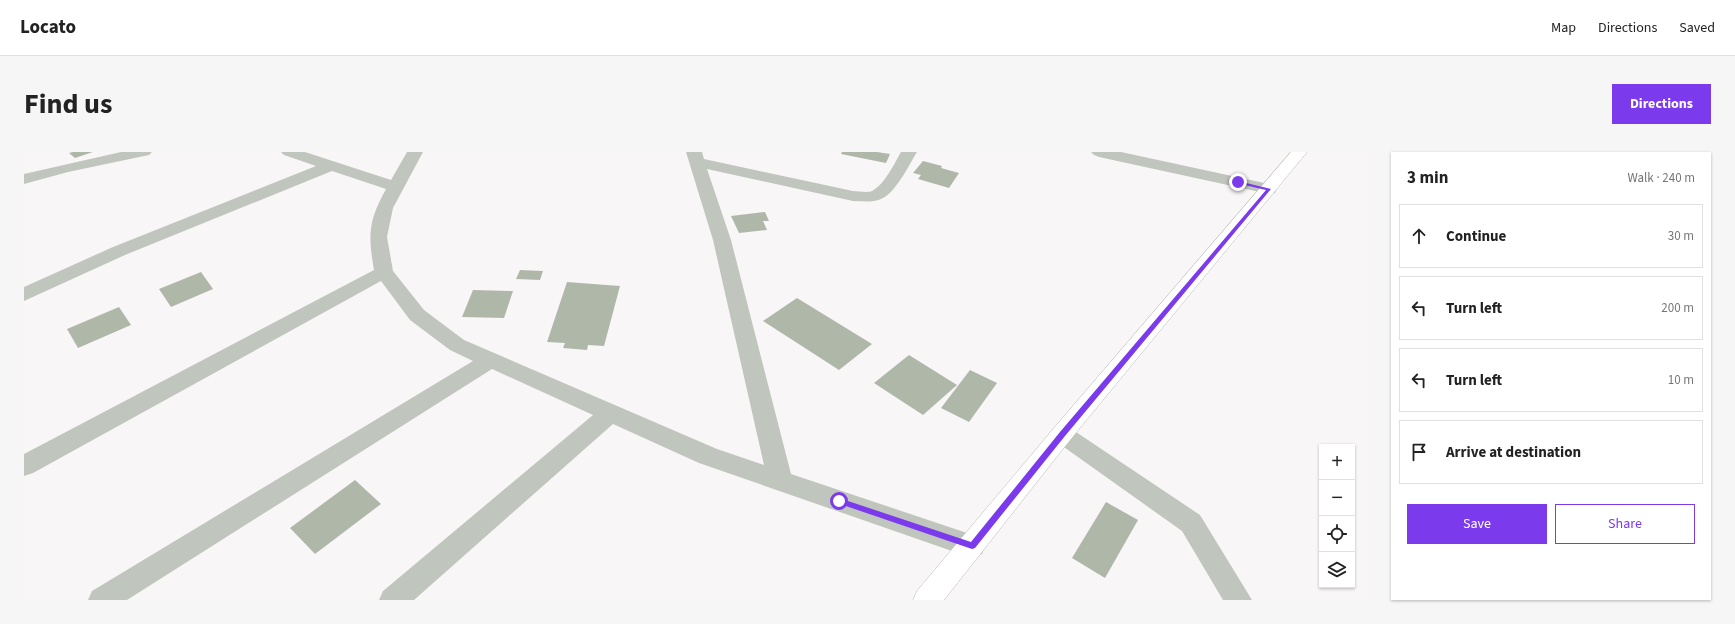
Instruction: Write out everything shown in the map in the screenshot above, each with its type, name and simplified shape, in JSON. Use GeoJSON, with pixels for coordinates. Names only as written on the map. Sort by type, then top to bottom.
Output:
{"type":"FeatureCollection","features":[{"type":"Feature","properties":{"kind":"main road"},"geometry":{"type":"LineString","coordinates":[[927,600],[1062,434],[1299,152]]}},
{"type":"Feature","properties":{"kind":"street"},"geometry":{"type":"LineString","coordinates":[[24,179],[66,168],[144,152]]}},
{"type":"Feature","properties":{"kind":"street"},"geometry":{"type":"LineString","coordinates":[[289,152],[396,187]]}},
{"type":"Feature","properties":{"kind":"street"},"geometry":{"type":"LineString","coordinates":[[415,152],[384,208],[378,237],[384,272],[417,314],[457,344],[609,414],[708,456],[972,546]]}},
{"type":"Feature","properties":{"kind":"street"},"geometry":{"type":"LineString","coordinates":[[695,157],[852,196],[867,197],[877,195],[884,189],[909,152]]}},
{"type":"Feature","properties":{"kind":"street"},"geometry":{"type":"LineString","coordinates":[[1099,152],[1269,189]]}},
{"type":"Feature","properties":{"kind":"street"},"geometry":{"type":"LineString","coordinates":[[695,157],[722,240],[780,481]]}},
{"type":"Feature","properties":{"kind":"street"},"geometry":{"type":"LineString","coordinates":[[24,295],[119,251],[331,166]]}},
{"type":"Feature","properties":{"kind":"street"},"geometry":{"type":"LineString","coordinates":[[24,466],[384,272]]}},
{"type":"Feature","properties":{"kind":"street"},"geometry":{"type":"LineString","coordinates":[[102,600],[491,360]]}},
{"type":"Feature","properties":{"kind":"street"},"geometry":{"type":"LineString","coordinates":[[393,600],[609,414]]}},
{"type":"Feature","properties":{"kind":"street"},"geometry":{"type":"LineString","coordinates":[[1062,434],[1190,523],[1220,568],[1238,600]]}},
{"type":"Feature","properties":{"kind":"building"},"geometry":{"type":"Polygon","coordinates":[[[93,152],[75,158],[69,153],[93,152]]]}},
{"type":"Feature","properties":{"kind":"building"},"geometry":{"type":"Polygon","coordinates":[[[842,152],[877,152],[890,154],[886,163],[841,154],[842,152]]]}},
{"type":"Feature","properties":{"kind":"building"},"geometry":{"type":"Polygon","coordinates":[[[923,161],[942,166],[941,168],[959,173],[949,188],[918,179],[921,175],[913,173],[923,161]]]}},
{"type":"Feature","properties":{"kind":"building"},"geometry":{"type":"Polygon","coordinates":[[[765,212],[769,221],[763,221],[767,230],[739,233],[731,216],[765,212]]]}},
{"type":"Feature","properties":{"kind":"building"},"geometry":{"type":"Polygon","coordinates":[[[520,270],[543,271],[540,280],[516,279],[520,270]]]}},
{"type":"Feature","properties":{"kind":"building"},"geometry":{"type":"Polygon","coordinates":[[[201,272],[213,289],[171,307],[159,289],[201,272]]]}},
{"type":"Feature","properties":{"kind":"building"},"geometry":{"type":"Polygon","coordinates":[[[567,282],[620,286],[604,346],[588,345],[587,350],[563,348],[565,343],[547,342],[567,282]]]}},
{"type":"Feature","properties":{"kind":"building"},"geometry":{"type":"Polygon","coordinates":[[[473,290],[513,291],[504,318],[462,317],[473,290]]]}},
{"type":"Feature","properties":{"kind":"building"},"geometry":{"type":"Polygon","coordinates":[[[797,298],[872,344],[839,370],[763,321],[797,298]]]}},
{"type":"Feature","properties":{"kind":"building"},"geometry":{"type":"Polygon","coordinates":[[[119,307],[131,325],[78,348],[67,329],[119,307]]]}},
{"type":"Feature","properties":{"kind":"building"},"geometry":{"type":"Polygon","coordinates":[[[909,355],[957,385],[923,415],[874,383],[909,355]]]}},
{"type":"Feature","properties":{"kind":"building"},"geometry":{"type":"Polygon","coordinates":[[[970,370],[997,383],[969,422],[941,408],[970,370]]]}},
{"type":"Feature","properties":{"kind":"building"},"geometry":{"type":"Polygon","coordinates":[[[355,480],[381,504],[315,554],[290,528],[355,480]]]}},
{"type":"Feature","properties":{"kind":"building"},"geometry":{"type":"Polygon","coordinates":[[[1106,502],[1138,520],[1105,578],[1072,558],[1106,502]]]}},
{"type":"Feature","properties":{"kind":"route"},"geometry":{"type":"LineString","coordinates":[[839,501],[972,546],[1062,434],[1269,189],[1238,182]]}}]}
